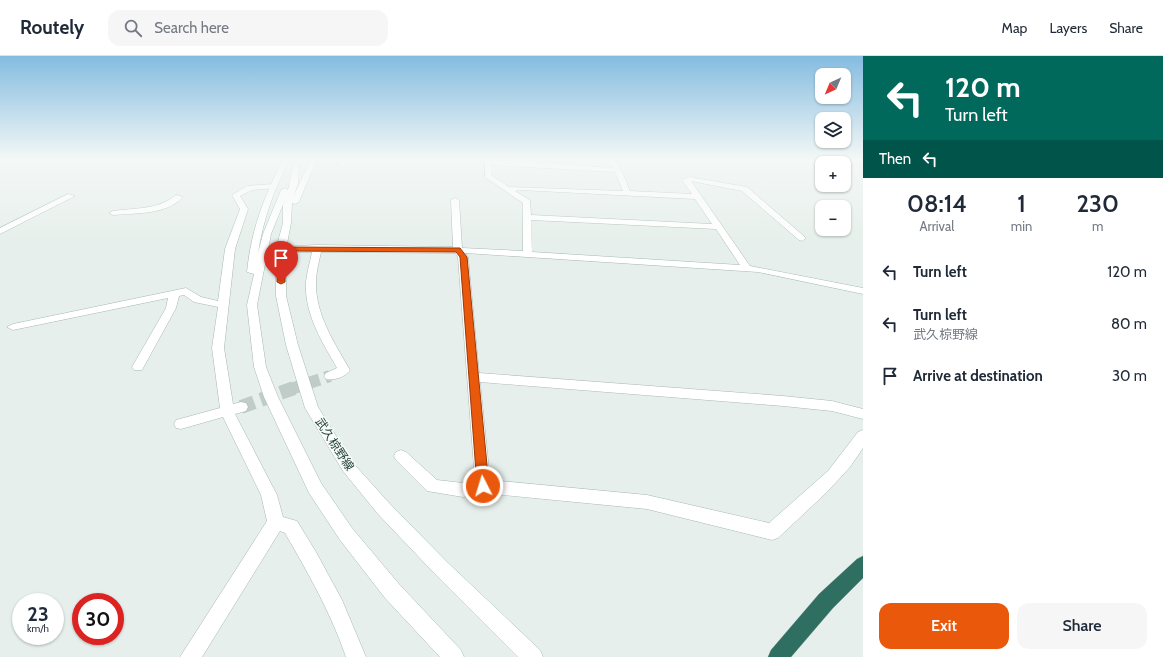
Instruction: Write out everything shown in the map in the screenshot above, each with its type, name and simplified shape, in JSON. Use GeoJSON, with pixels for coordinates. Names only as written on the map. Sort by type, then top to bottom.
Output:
{"type":"FeatureCollection","features":[{"type":"Feature","properties":{"kind":"highway"},"geometry":{"type":"LineString","coordinates":[[778,657],[826,601],[863,565]]}},
{"type":"Feature","properties":{"kind":"street"},"geometry":{"type":"LineString","coordinates":[[190,657],[276,522],[269,495],[234,410],[218,348],[222,305],[230,249],[244,209],[236,195],[250,188],[261,187]]}},
{"type":"Feature","properties":{"kind":"street"},"geometry":{"type":"LineString","coordinates":[[252,305],[253,256],[260,221],[273,187]]}},
{"type":"Feature","properties":{"kind":"street","name":"武久椋野線"},"geometry":{"type":"LineString","coordinates":[[287,187],[267,234],[252,305],[260,367],[271,397],[315,488],[346,534],[392,592],[454,657]]}},
{"type":"Feature","properties":{"kind":"street","name":"武久椋野線"},"geometry":{"type":"LineString","coordinates":[[293,187],[287,205],[287,222],[281,249],[281,296],[292,345],[312,408],[348,468],[384,509],[441,568],[534,657]]}},
{"type":"Feature","properties":{"kind":"street"},"geometry":{"type":"LineString","coordinates":[[287,222],[302,187]]}},
{"type":"Feature","properties":{"kind":"street"},"geometry":{"type":"LineString","coordinates":[[505,187],[527,202],[528,254]]}},
{"type":"Feature","properties":{"kind":"street"},"geometry":{"type":"LineString","coordinates":[[624,187],[627,193]]}},
{"type":"Feature","properties":{"kind":"street"},"geometry":{"type":"LineString","coordinates":[[690,187],[747,268]]}},
{"type":"Feature","properties":{"kind":"street"},"geometry":{"type":"LineString","coordinates":[[733,187],[744,189],[802,238]]}},
{"type":"Feature","properties":{"kind":"street"},"geometry":{"type":"LineString","coordinates":[[508,189],[520,188],[696,197]]}},
{"type":"Feature","properties":{"kind":"street"},"geometry":{"type":"LineString","coordinates":[[0,231],[71,196]]}},
{"type":"Feature","properties":{"kind":"street"},"geometry":{"type":"LineString","coordinates":[[113,213],[162,206],[175,202],[179,197]]}},
{"type":"Feature","properties":{"kind":"street"},"geometry":{"type":"LineString","coordinates":[[455,200],[458,250],[463,257],[483,486]]}},
{"type":"Feature","properties":{"kind":"street"},"geometry":{"type":"LineString","coordinates":[[527,216],[719,227]]}},
{"type":"Feature","properties":{"kind":"street"},"geometry":{"type":"LineString","coordinates":[[317,248],[311,283],[312,296],[323,334],[344,370],[330,376]]}},
{"type":"Feature","properties":{"kind":"street"},"geometry":{"type":"LineString","coordinates":[[281,249],[317,248],[458,250],[747,268],[863,291]]}},
{"type":"Feature","properties":{"kind":"street"},"geometry":{"type":"LineString","coordinates":[[14,327],[186,291],[189,295],[203,301],[222,305]]}},
{"type":"Feature","properties":{"kind":"street"},"geometry":{"type":"LineString","coordinates":[[138,367],[171,308],[174,294]]}},
{"type":"Feature","properties":{"kind":"street"},"geometry":{"type":"LineString","coordinates":[[473,377],[783,401],[832,406],[863,414]]}},
{"type":"Feature","properties":{"kind":"street"},"geometry":{"type":"LineString","coordinates":[[181,424],[234,410]]}},
{"type":"Feature","properties":{"kind":"street"},"geometry":{"type":"LineString","coordinates":[[401,456],[433,486],[464,490],[483,486],[647,502],[772,532],[819,490],[840,467],[863,436]]}},
{"type":"Feature","properties":{"kind":"street"},"geometry":{"type":"LineString","coordinates":[[276,522],[291,527],[336,605],[348,632],[356,657]]}},
{"type":"Feature","properties":{"kind":"tunnel"},"geometry":{"type":"LineString","coordinates":[[294,388],[330,376]]}},
{"type":"Feature","properties":{"kind":"tunnel"},"geometry":{"type":"LineString","coordinates":[[241,407],[294,388]]}},
{"type":"Feature","properties":{"kind":"route"},"geometry":{"type":"LineString","coordinates":[[281,282],[281,249],[317,248],[458,250],[463,257],[483,486]]}}]}
